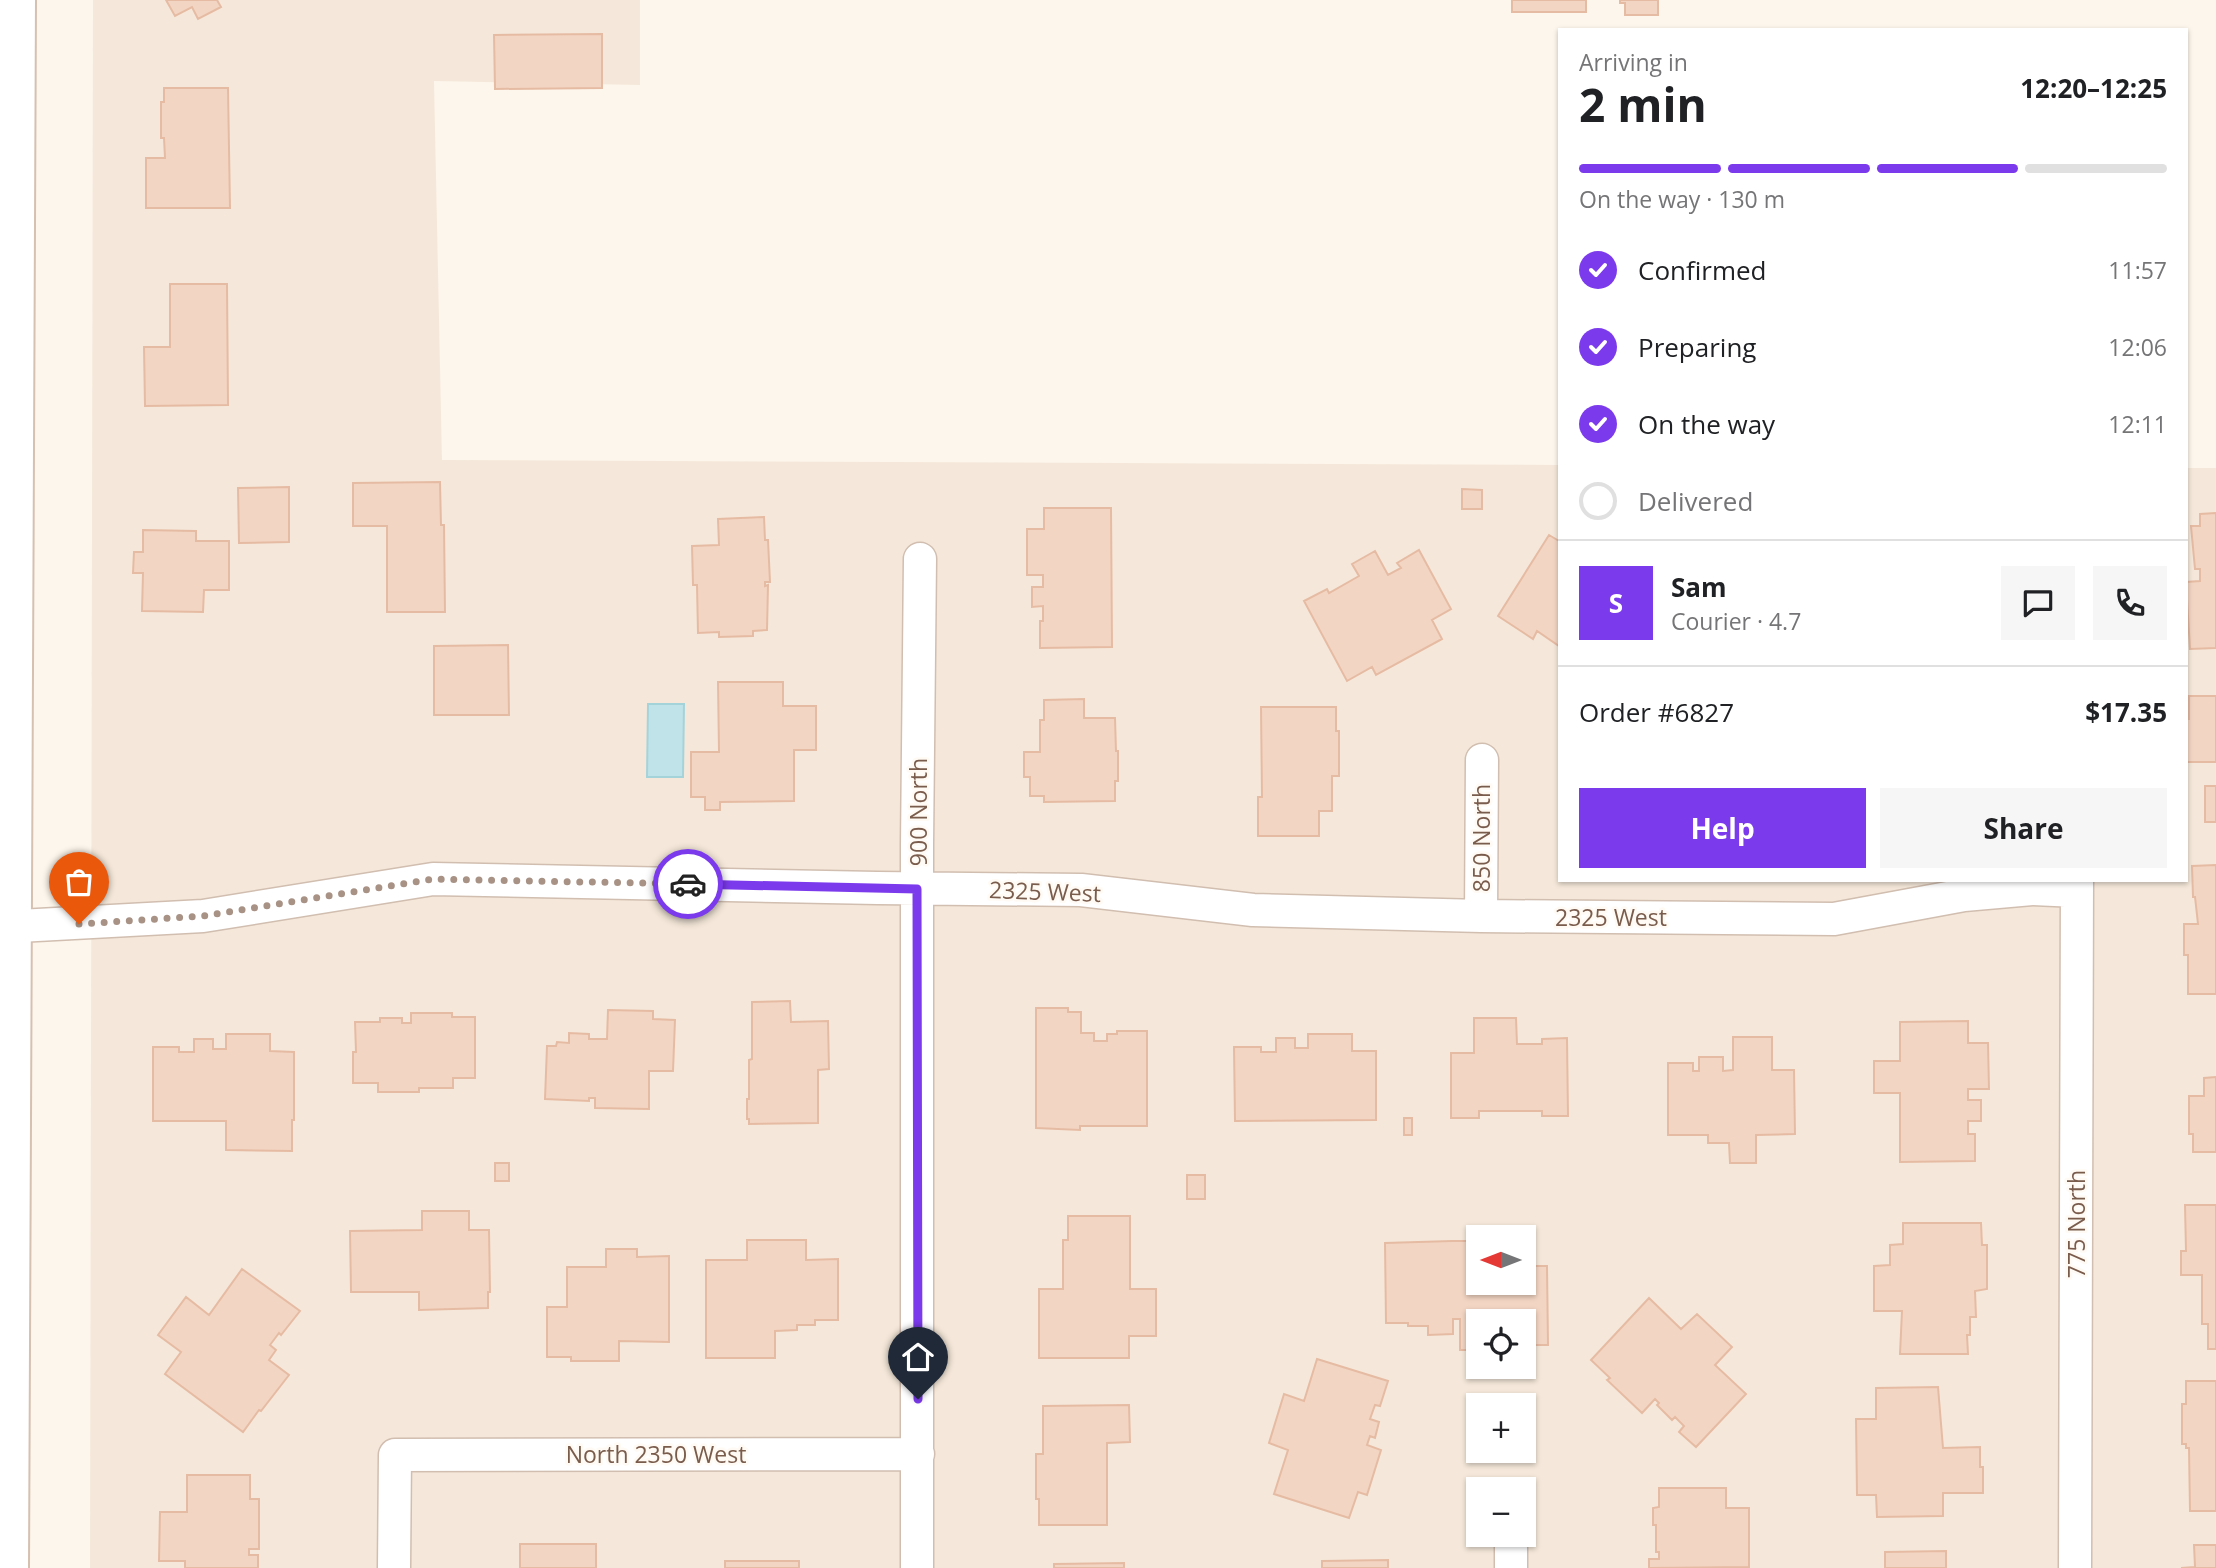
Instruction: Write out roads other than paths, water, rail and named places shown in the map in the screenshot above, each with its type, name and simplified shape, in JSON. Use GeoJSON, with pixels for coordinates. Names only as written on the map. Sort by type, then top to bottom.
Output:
{"type":"FeatureCollection","features":[{"type":"Feature","properties":{"kind":"main road"},"geometry":{"type":"LineString","coordinates":[[9,1568],[5,1363],[6,927],[16,0]]}},
{"type":"Feature","properties":{"kind":"street","name":"900 North"},"geometry":{"type":"LineString","coordinates":[[917,1568],[920,559]]}},
{"type":"Feature","properties":{"kind":"street","name":"850 North"},"geometry":{"type":"LineString","coordinates":[[1481,916],[1482,760]]}},
{"type":"Feature","properties":{"kind":"street","name":"2325 West"},"geometry":{"type":"LineString","coordinates":[[6,927],[203,916],[433,879],[1081,890],[1253,910],[1481,916],[1834,919],[1964,895],[2077,886]]}},
{"type":"Feature","properties":{"kind":"street","name":"775 North"},"geometry":{"type":"LineString","coordinates":[[2075,1568],[2077,886]]}},
{"type":"Feature","properties":{"kind":"street","name":"North 2350 West"},"geometry":{"type":"LineString","coordinates":[[394,1568],[395,1455],[918,1454]]}},
{"type":"Feature","properties":{"kind":"street"},"geometry":{"type":"LineString","coordinates":[[1511,1547],[1511,1568]]}},
{"type":"Feature","properties":{"kind":"water"},"geometry":{"type":"Polygon","coordinates":[[[648,704],[684,704],[683,777],[647,777],[648,704]]]}}]}
